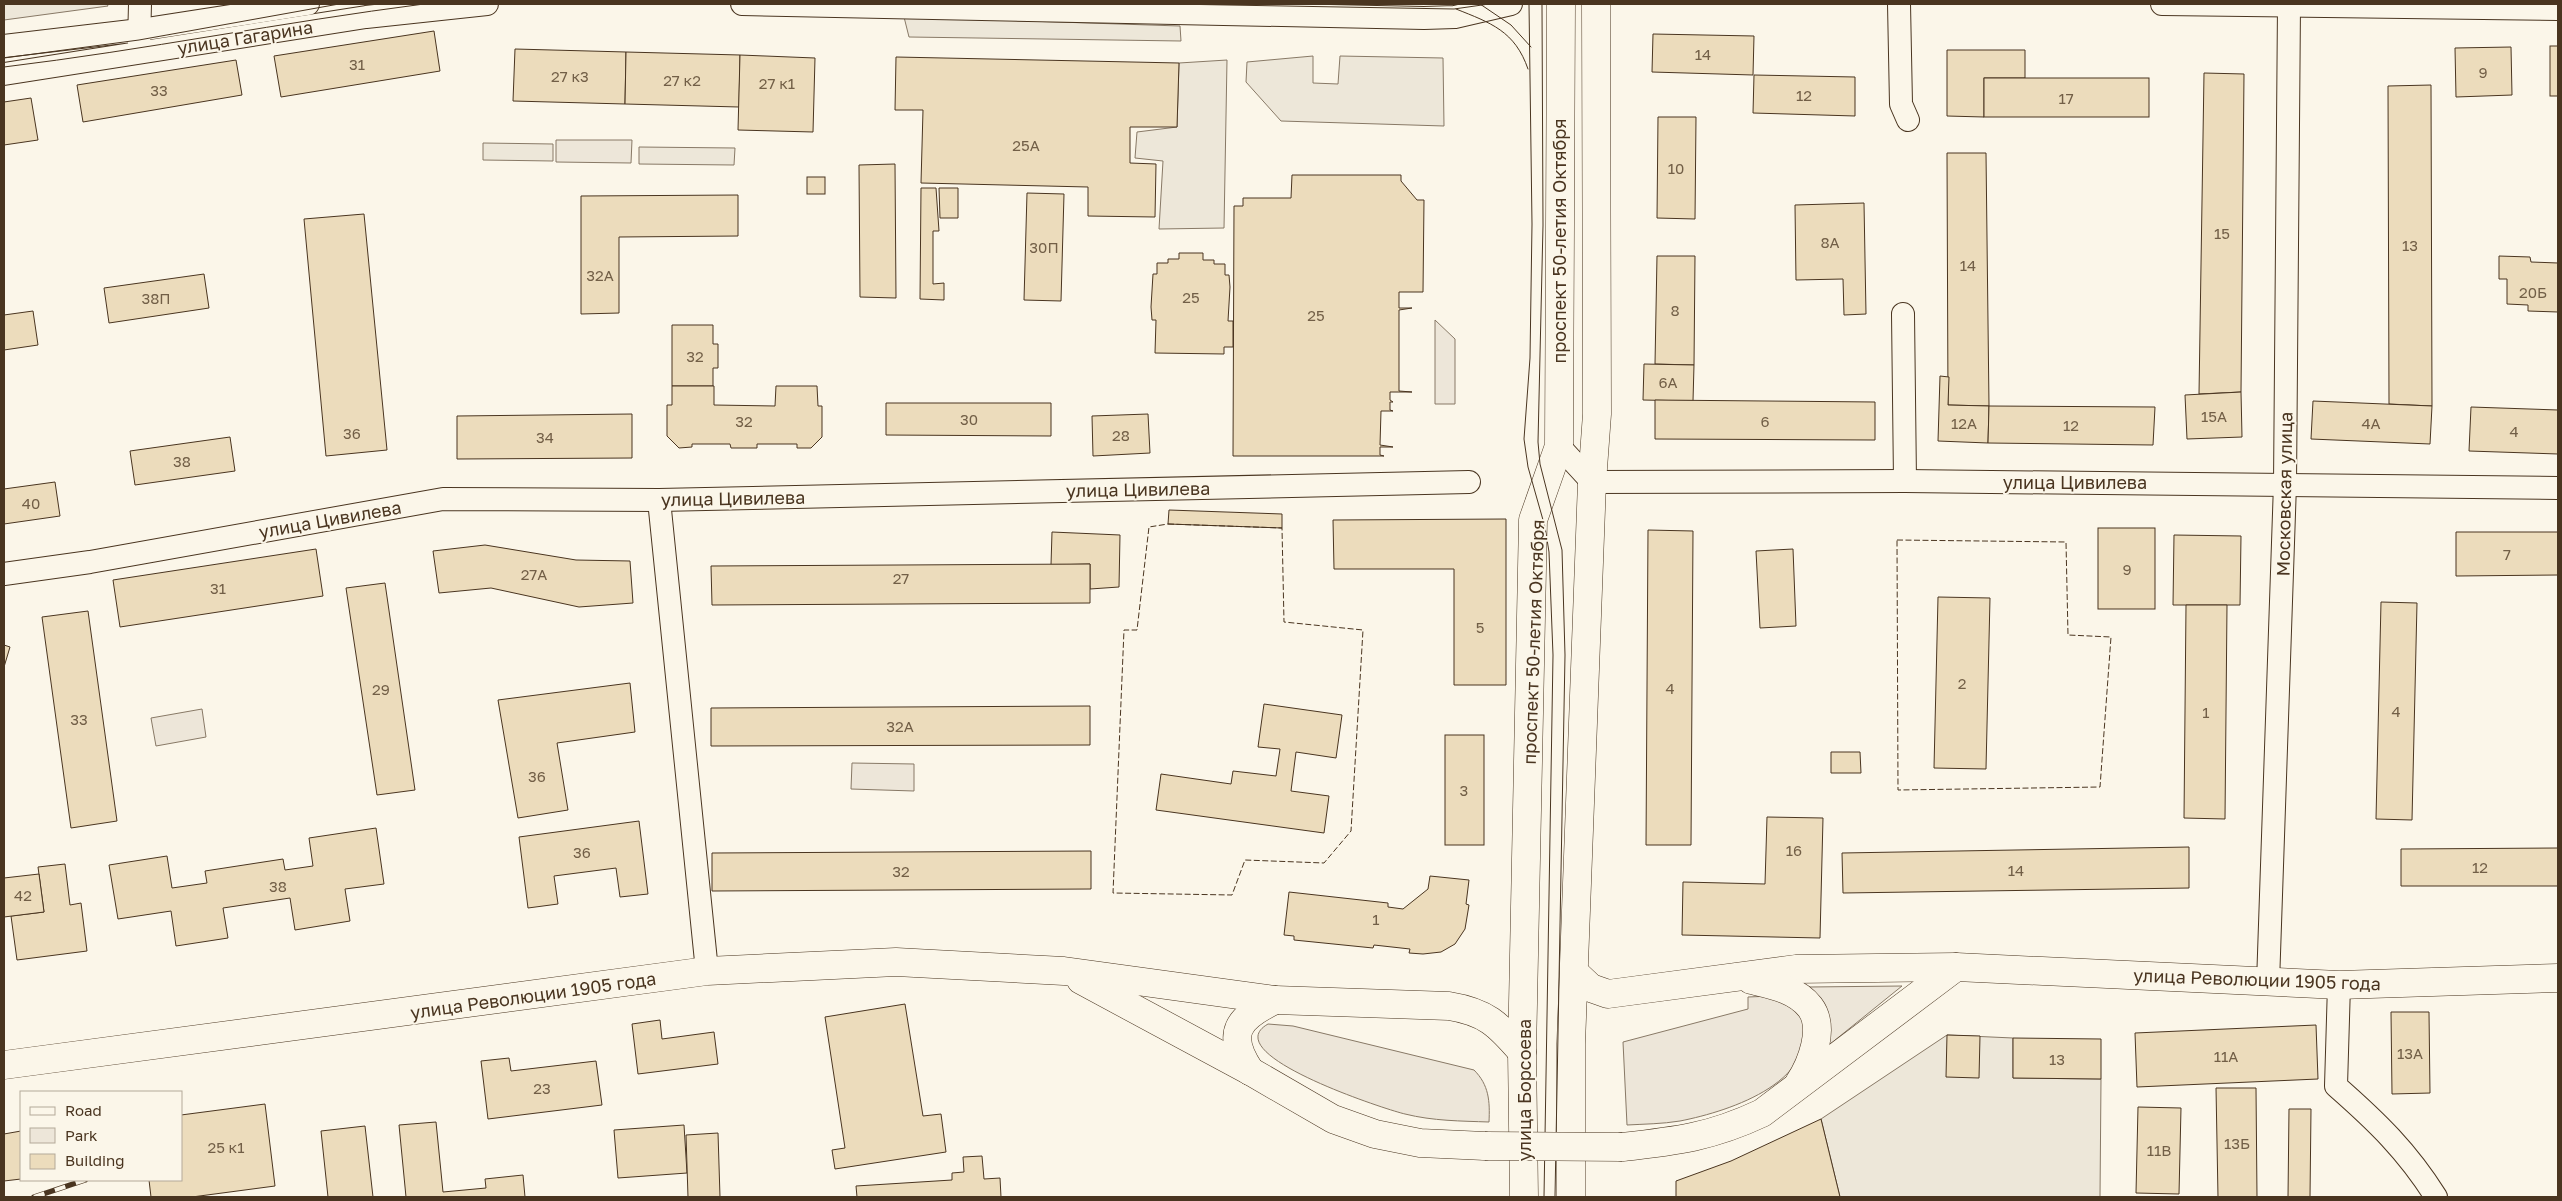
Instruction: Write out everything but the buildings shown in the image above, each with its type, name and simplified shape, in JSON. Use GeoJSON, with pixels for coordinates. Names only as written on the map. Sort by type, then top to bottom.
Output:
{"type":"FeatureCollection","features":[{"type":"Feature","properties":{"kind":"main road","name":"проспект 50-летия Октября"},"geometry":{"type":"LineString","coordinates":[[1525,983],[1534,520],[1560,446],[1561,4]]}},
{"type":"Feature","properties":{"kind":"main road","name":"проспект 50-летия Октября"},"geometry":{"type":"LineString","coordinates":[[1571,1197],[1571,1044],[1592,482],[1597,414],[1596,4]]}},
{"type":"Feature","properties":{"kind":"main road","name":"улица Революции 1905 года"},"geometry":{"type":"LineString","coordinates":[[4,1065],[707,972],[896,962],[1064,971],[1275,1000],[1449,1006],[1470,1009],[1485,1016],[1501,1028],[1522,1052]]}},
{"type":"Feature","properties":{"kind":"main road","name":"улица Революции 1905 года"},"geometry":{"type":"LineString","coordinates":[[1064,971],[1250,1071],[1333,1119],[1375,1134],[1420,1143],[1622,1148],[1686,1140],[1728,1129],[1762,1113],[1956,967]]}},
{"type":"Feature","properties":{"kind":"main road","name":"улица Революции 1905 года"},"geometry":{"type":"LineString","coordinates":[[1608,994],[1796,970],[1956,967],[2268,983],[2339,984],[2558,978]]}},
{"type":"Feature","properties":{"kind":"main road"},"geometry":{"type":"LineString","coordinates":[[1571,1044],[1585,1014],[1608,994],[1591,988],[1575,973]]}},
{"type":"Feature","properties":{"kind":"main road","name":"улица Революции 1905 года"},"geometry":{"type":"LineString","coordinates":[[1742,978],[1779,986],[1794,994],[1811,1008],[1816,1029],[1815,1049],[1808,1070],[1796,1088]]}},
{"type":"Feature","properties":{"kind":"main road","name":"улица Борсоева"},"geometry":{"type":"LineString","coordinates":[[1524,1197],[1522,1052],[1525,983]]}},
{"type":"Feature","properties":{"kind":"main road","name":"улица Революции 1905 года"},"geometry":{"type":"LineString","coordinates":[[1250,1071],[1238,1052],[1236,1038],[1241,1024],[1252,1011],[1275,1000]]}},
{"type":"Feature","properties":{"kind":"street"},"geometry":{"type":"LineString","coordinates":[[139,54],[140,4]]}},
{"type":"Feature","properties":{"kind":"street","name":"улица Гагарина"},"geometry":{"type":"LineString","coordinates":[[4,46],[140,30],[308,4]]}},
{"type":"Feature","properties":{"kind":"street","name":"улица Гагарина"},"geometry":{"type":"LineString","coordinates":[[4,74],[366,17],[487,4]]}},
{"type":"Feature","properties":{"kind":"street"},"geometry":{"type":"LineString","coordinates":[[742,4],[1424,18],[1454,17],[1512,4]]}},
{"type":"Feature","properties":{"kind":"street"},"geometry":{"type":"LineString","coordinates":[[1899,4],[1901,104],[1908,120]]}},
{"type":"Feature","properties":{"kind":"street"},"geometry":{"type":"LineString","coordinates":[[2162,4],[2391,5],[2558,9]]}},
{"type":"Feature","properties":{"kind":"street","name":"Московская улица"},"geometry":{"type":"LineString","coordinates":[[2268,983],[2285,484],[2295,5]]}},
{"type":"Feature","properties":{"kind":"street"},"geometry":{"type":"LineString","coordinates":[[1903,314],[1905,481]]}},
{"type":"Feature","properties":{"kind":"street"},"geometry":{"type":"LineString","coordinates":[[1560,446],[1592,482]]}},
{"type":"Feature","properties":{"kind":"street","name":"улица Цивилева"},"geometry":{"type":"LineString","coordinates":[[1592,482],[1905,481],[2558,488]]}},
{"type":"Feature","properties":{"kind":"street","name":"улица Цивилева"},"geometry":{"type":"LineString","coordinates":[[4,574],[90,562],[443,499],[659,500],[1469,482]]}},
{"type":"Feature","properties":{"kind":"street"},"geometry":{"type":"LineString","coordinates":[[659,500],[707,972]]}},
{"type":"Feature","properties":{"kind":"street"},"geometry":{"type":"LineString","coordinates":[[2339,984],[2336,1086],[2380,1124],[2415,1165],[2436,1197]]}},
{"type":"Feature","properties":{"kind":"green space"},"geometry":{"type":"Polygon","coordinates":[[[556,140],[632,140],[631,163],[556,162],[556,140]]]}},
{"type":"Feature","properties":{"kind":"green space"},"geometry":{"type":"Polygon","coordinates":[[[1435,320],[1455,339],[1455,404],[1435,404],[1435,320]]]}},
{"type":"Feature","properties":{"kind":"green space"},"geometry":{"type":"Polygon","coordinates":[[[202,709],[206,737],[156,746],[151,718],[202,709]]]}},
{"type":"Feature","properties":{"kind":"green space"},"geometry":{"type":"Polygon","coordinates":[[[852,763],[914,764],[914,791],[851,789],[852,763]]]}},
{"type":"Feature","properties":{"kind":"green space"},"geometry":{"type":"Polygon","coordinates":[[[1902,986],[1824,1049],[1822,1002],[1809,987],[1902,986]]]}},
{"type":"Feature","properties":{"kind":"green space"},"geometry":{"type":"Polygon","coordinates":[[[1772,996],[1801,1012],[1805,1036],[1800,1056],[1787,1074],[1769,1088],[1747,1100],[1724,1109],[1680,1121],[1627,1125],[1623,1042],[1748,1009],[1748,997],[1772,996]]]}},
{"type":"Feature","properties":{"kind":"green space"},"geometry":{"type":"Polygon","coordinates":[[[1268,1024],[1293,1026],[1474,1070],[1483,1082],[1488,1094],[1489,1122],[1436,1119],[1405,1114],[1340,1092],[1310,1079],[1283,1065],[1265,1050],[1258,1036],[1268,1024]]]}},
{"type":"Feature","properties":{"kind":"shaded area"},"geometry":{"type":"Polygon","coordinates":[[[4,4],[107,4],[108,6],[4,20],[4,4]]]}},
{"type":"Feature","properties":{"kind":"shaded area"},"geometry":{"type":"Polygon","coordinates":[[[904,17],[1180,26],[1181,41],[909,37],[904,17]]]}},
{"type":"Feature","properties":{"kind":"shaded area"},"geometry":{"type":"Polygon","coordinates":[[[1313,56],[1313,83],[1338,84],[1340,56],[1443,58],[1444,126],[1281,121],[1246,82],[1247,62],[1313,56]]]}},
{"type":"Feature","properties":{"kind":"shaded area"},"geometry":{"type":"Polygon","coordinates":[[[1227,60],[1224,228],[1159,229],[1163,161],[1135,158],[1137,132],[1177,127],[1179,63],[1227,60]]]}},
{"type":"Feature","properties":{"kind":"shaded area"},"geometry":{"type":"Polygon","coordinates":[[[483,143],[553,144],[553,161],[483,160],[483,143]]]}},
{"type":"Feature","properties":{"kind":"shaded area"},"geometry":{"type":"Polygon","coordinates":[[[639,147],[735,148],[734,165],[639,164],[639,147]]]}},
{"type":"Feature","properties":{"kind":"shaded area"},"geometry":{"type":"Polygon","coordinates":[[[1947,1035],[2013,1038],[2013,1078],[2101,1079],[2100,1197],[1840,1197],[1821,1119],[1947,1035]]]}},
{"type":"Feature","properties":{"kind":"tram line"},"geometry":{"type":"LineString","coordinates":[[4,58],[139,40],[339,4]]}},
{"type":"Feature","properties":{"kind":"tram line"},"geometry":{"type":"LineString","coordinates":[[4,67],[109,53],[424,4]]}},
{"type":"Feature","properties":{"kind":"tram line"},"geometry":{"type":"LineString","coordinates":[[1171,4],[1454,9],[1489,4]]}},
{"type":"Feature","properties":{"kind":"tram line"},"geometry":{"type":"LineString","coordinates":[[1480,4],[1511,25],[1531,47]]}},
{"type":"Feature","properties":{"kind":"tram line"},"geometry":{"type":"LineString","coordinates":[[1529,4],[1532,224],[1530,358],[1524,439],[1528,467],[1545,527],[1549,552],[1553,655],[1544,1197]]}},
{"type":"Feature","properties":{"kind":"tram line"},"geometry":{"type":"LineString","coordinates":[[1542,4],[1543,225],[1538,442],[1540,464],[1562,550],[1565,655],[1555,1197]]}},
{"type":"Feature","properties":{"kind":"tram line"},"geometry":{"type":"LineString","coordinates":[[1456,9],[1491,24],[1509,37],[1523,56],[1528,69]]}},
{"type":"Feature","properties":{"kind":"railway"},"geometry":{"type":"LineString","coordinates":[[34,1197],[82,1181]]}},
{"type":"Feature","properties":{"kind":"fence"},"geometry":{"type":"LineString","coordinates":[[1168,524],[1282,528],[1284,622],[1363,630],[1351,831],[1324,863],[1245,860],[1232,895],[1113,893],[1124,630],[1137,630],[1149,527],[1168,524]]}},
{"type":"Feature","properties":{"kind":"fence"},"geometry":{"type":"LineString","coordinates":[[1897,540],[2066,542],[2068,635],[2111,637],[2100,787],[1898,790],[1897,540]]}}]}
